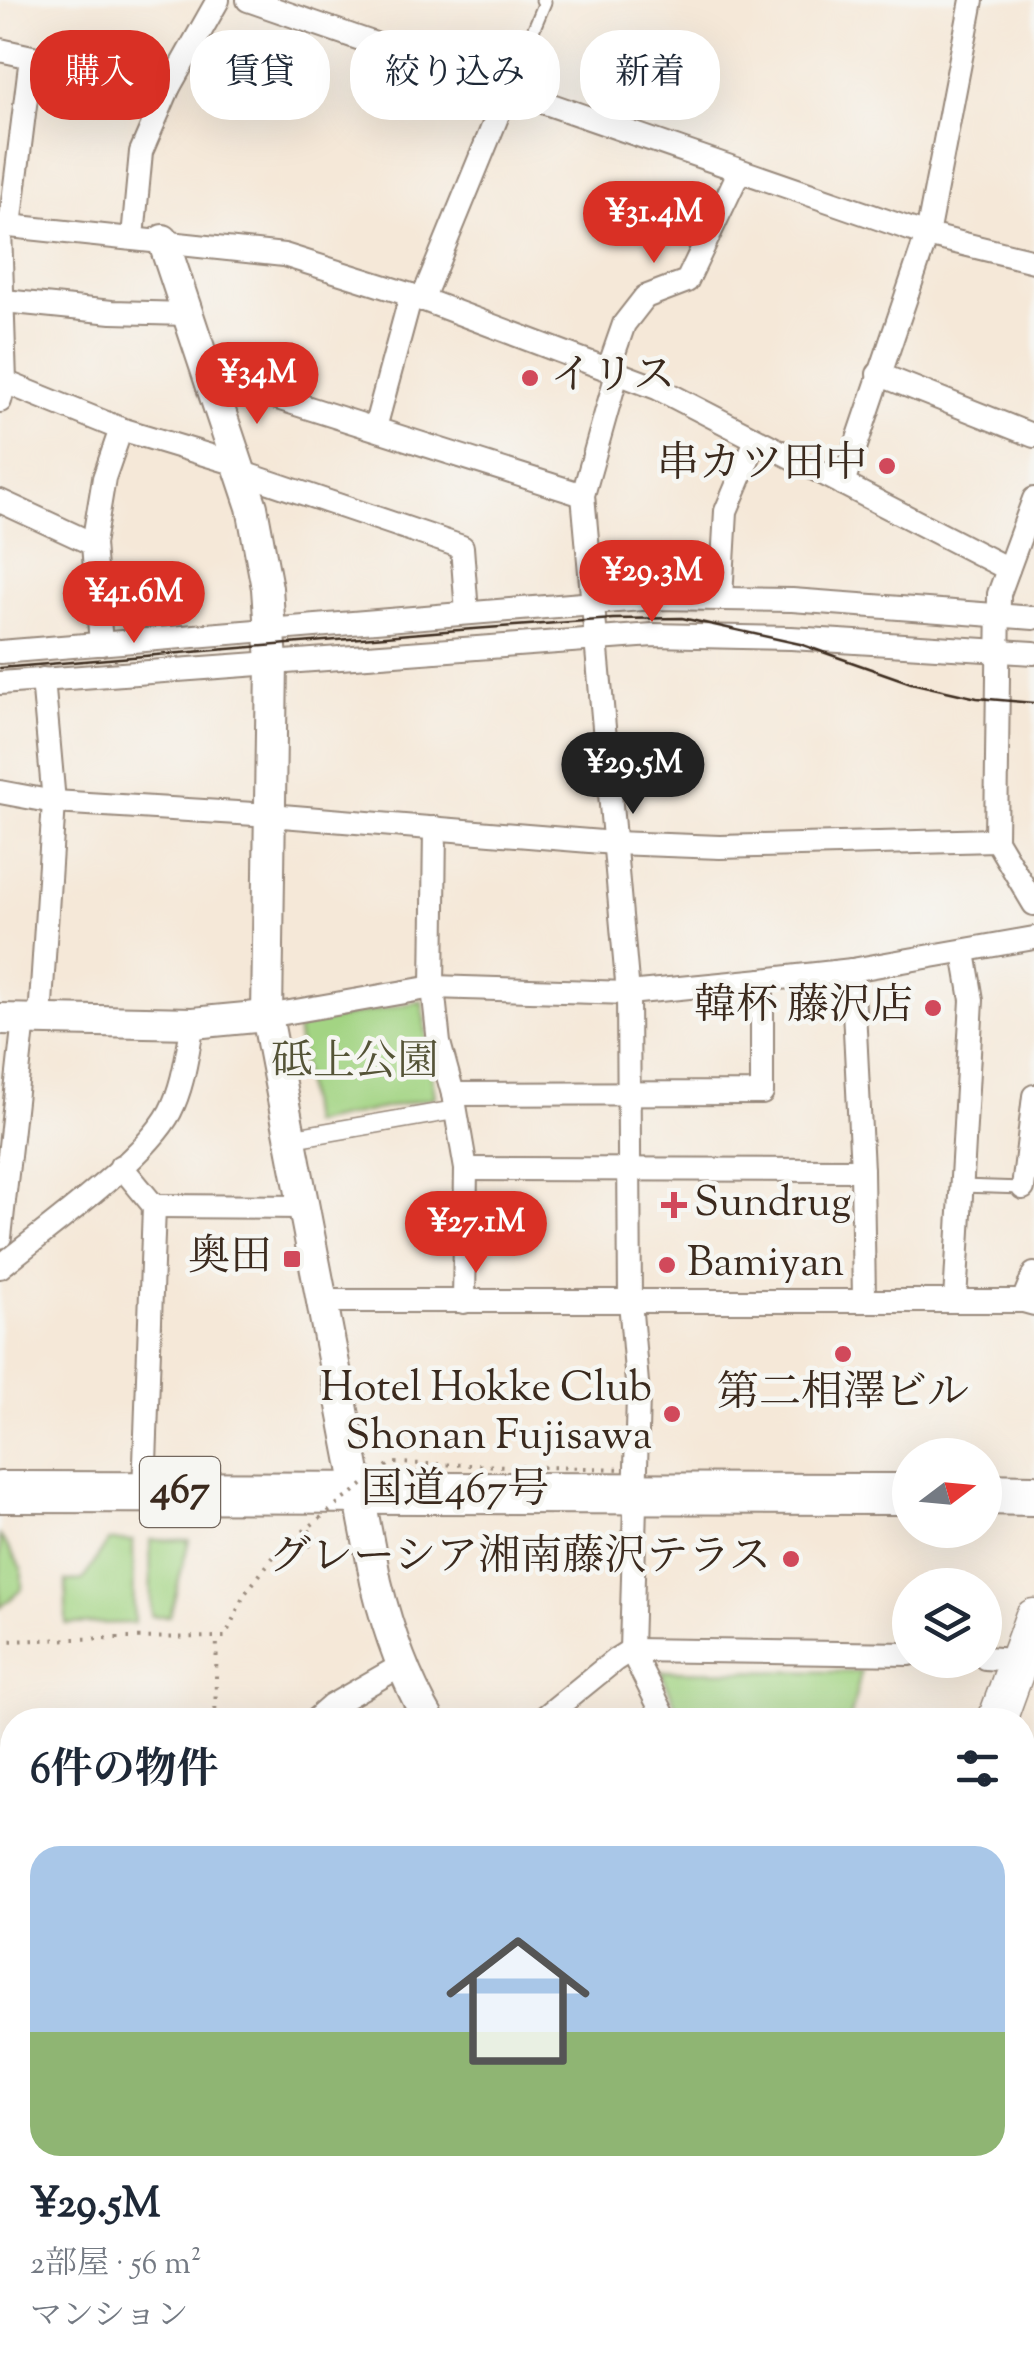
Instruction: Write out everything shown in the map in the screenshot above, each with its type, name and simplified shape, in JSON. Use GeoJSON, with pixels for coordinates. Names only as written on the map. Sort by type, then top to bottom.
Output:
{"type":"FeatureCollection","features":[{"type":"Feature","properties":{"kind":"highway","name":"国道467号"},"geometry":{"type":"LineString","coordinates":[[0,1492],[359,1492],[630,1481],[892,1493]]}},
{"type":"Feature","properties":{"kind":"highway"},"geometry":{"type":"LineString","coordinates":[[1002,1494],[1034,1494]]}},
{"type":"Feature","properties":{"kind":"main road"},"geometry":{"type":"LineString","coordinates":[[1000,1708],[1012,1660],[1034,1618]]}},
{"type":"Feature","properties":{"kind":"street"},"geometry":{"type":"LineString","coordinates":[[170,84],[218,0]]}},
{"type":"Feature","properties":{"kind":"street"},"geometry":{"type":"LineString","coordinates":[[248,0],[350,35]]}},
{"type":"Feature","properties":{"kind":"street"},"geometry":{"type":"LineString","coordinates":[[843,484],[928,235],[972,0]]}},
{"type":"Feature","properties":{"kind":"street"},"geometry":{"type":"LineString","coordinates":[[0,50],[30,57]]}},
{"type":"Feature","properties":{"kind":"street"},"geometry":{"type":"LineString","coordinates":[[30,63],[3,227],[2,387],[462,547],[468,613]]}},
{"type":"Feature","properties":{"kind":"street"},"geometry":{"type":"LineString","coordinates":[[560,108],[928,235],[1034,261]]}},
{"type":"Feature","properties":{"kind":"street"},"geometry":{"type":"LineString","coordinates":[[155,120],[141,152],[148,238],[187,314],[262,547],[272,662],[267,1016],[385,1620],[423,1708]]}},
{"type":"Feature","properties":{"kind":"street"},"geometry":{"type":"LineString","coordinates":[[375,428],[416,297],[495,120]]}},
{"type":"Feature","properties":{"kind":"street"},"geometry":{"type":"LineString","coordinates":[[660,1708],[631,1650],[630,1481],[638,1395],[630,1301],[628,993],[583,496],[624,324],[645,297],[686,281],[739,172]]}},
{"type":"Feature","properties":{"kind":"street"},"geometry":{"type":"LineString","coordinates":[[3,227],[284,254],[416,297],[657,388],[1008,568]]}},
{"type":"Feature","properties":{"kind":"street"},"geometry":{"type":"LineString","coordinates":[[4,301],[112,312],[187,314]]}},
{"type":"Feature","properties":{"kind":"street"},"geometry":{"type":"LineString","coordinates":[[878,374],[1034,436]]}},
{"type":"Feature","properties":{"kind":"street"},"geometry":{"type":"LineString","coordinates":[[208,376],[583,496]]}},
{"type":"Feature","properties":{"kind":"street"},"geometry":{"type":"LineString","coordinates":[[101,644],[94,544],[104,478],[121,429]]}},
{"type":"Feature","properties":{"kind":"street"},"geometry":{"type":"LineString","coordinates":[[722,597],[726,511],[756,440]]}},
{"type":"Feature","properties":{"kind":"street"},"geometry":{"type":"LineString","coordinates":[[1034,499],[1008,568],[997,616],[996,840],[1034,904]]}},
{"type":"Feature","properties":{"kind":"street"},"geometry":{"type":"LineString","coordinates":[[0,501],[94,544]]}},
{"type":"Feature","properties":{"kind":"street"},"geometry":{"type":"LineString","coordinates":[[0,652],[592,602],[722,597],[1034,618]]}},
{"type":"Feature","properties":{"kind":"street"},"geometry":{"type":"LineString","coordinates":[[0,683],[596,638],[722,634],[1034,652]]}},
{"type":"Feature","properties":{"kind":"street"},"geometry":{"type":"LineString","coordinates":[[0,1237],[21,1019],[54,802],[43,678]]}},
{"type":"Feature","properties":{"kind":"street"},"geometry":{"type":"LineString","coordinates":[[0,792],[54,802],[270,814],[614,843],[720,847],[996,840]]}},
{"type":"Feature","properties":{"kind":"street"},"geometry":{"type":"LineString","coordinates":[[435,828],[433,987],[439,1044],[466,1170],[464,1302]]}},
{"type":"Feature","properties":{"kind":"street"},"geometry":{"type":"LineString","coordinates":[[21,1019],[193,1023],[267,1016],[433,987],[628,993],[852,970],[1034,938]]}},
{"type":"Feature","properties":{"kind":"street"},"geometry":{"type":"LineString","coordinates":[[955,1300],[972,1000],[964,952]]}},
{"type":"Feature","properties":{"kind":"street"},"geometry":{"type":"LineString","coordinates":[[852,970],[864,1300]]}},
{"type":"Feature","properties":{"kind":"street"},"geometry":{"type":"LineString","coordinates":[[288,1139],[454,1102],[630,1091],[762,1093],[762,980]]}},
{"type":"Feature","properties":{"kind":"street"},"geometry":{"type":"LineString","coordinates":[[0,1267],[122,1166],[160,1127],[180,1087],[193,1023]]}},
{"type":"Feature","properties":{"kind":"street"},"geometry":{"type":"LineString","coordinates":[[1024,1188],[1034,1096]]}},
{"type":"Feature","properties":{"kind":"street"},"geometry":{"type":"LineString","coordinates":[[122,1166],[154,1206],[144,1492]]}},
{"type":"Feature","properties":{"kind":"street"},"geometry":{"type":"LineString","coordinates":[[466,1170],[862,1170]]}},
{"type":"Feature","properties":{"kind":"street"},"geometry":{"type":"LineString","coordinates":[[154,1206],[303,1207]]}},
{"type":"Feature","properties":{"kind":"street"},"geometry":{"type":"LineString","coordinates":[[322,1301],[1029,1302],[1034,1274]]}},
{"type":"Feature","properties":{"kind":"street"},"geometry":{"type":"LineString","coordinates":[[557,1708],[631,1650],[892,1654]]}},
{"type":"Feature","properties":{"kind":"street"},"geometry":{"type":"LineString","coordinates":[[329,1708],[402,1664]]}},
{"type":"Feature","properties":{"kind":"lane"},"geometry":{"type":"LineString","coordinates":[[534,30],[546,2],[542,0]]}},
{"type":"Feature","properties":{"kind":"lane"},"geometry":{"type":"LineString","coordinates":[[960,1186],[1024,1188]]}},
{"type":"Feature","properties":{"kind":"path"},"geometry":{"type":"LineString","coordinates":[[0,1641],[225,1637],[257,1575],[278,1551],[391,1463],[630,1481]]}},
{"type":"Feature","properties":{"kind":"path"},"geometry":{"type":"LineString","coordinates":[[284,1566],[316,1540],[307,1528]]}},
{"type":"Feature","properties":{"kind":"path"},"geometry":{"type":"LineString","coordinates":[[215,1708],[217,1637]]}},
{"type":"Feature","properties":{"kind":"green space","name":"砥上公園"},"geometry":{"type":"Polygon","coordinates":[[[422,1001],[435,1097],[310,1124],[297,1026],[422,1001]]]}},
{"type":"Feature","properties":{"kind":"green space"},"geometry":{"type":"Polygon","coordinates":[[[0,1536],[22,1568],[22,1589],[0,1608],[0,1536]]]}},
{"type":"Feature","properties":{"kind":"green space"},"geometry":{"type":"Polygon","coordinates":[[[150,1540],[189,1540],[170,1616],[151,1616],[150,1540]]]}},
{"type":"Feature","properties":{"kind":"green space"},"geometry":{"type":"Polygon","coordinates":[[[108,1541],[133,1541],[134,1623],[66,1624],[66,1581],[83,1580],[108,1541]]]}},
{"type":"Feature","properties":{"kind":"green space"},"geometry":{"type":"Polygon","coordinates":[[[661,1671],[861,1672],[853,1708],[677,1708],[661,1671]]]}},
{"type":"Feature","properties":{"kind":"tram line"},"geometry":{"type":"LineString","coordinates":[[0,668],[446,631],[682,618],[800,644],[911,683],[977,698],[1034,703]]}},
{"type":"Feature","properties":{"kind":"place","name":"イリス"},"geometry":{"type":"Point","coordinates":[530,378]}},
{"type":"Feature","properties":{"kind":"place","name":"串カツ田中"},"geometry":{"type":"Point","coordinates":[887,466]}},
{"type":"Feature","properties":{"kind":"place","name":"韓杯 藤沢店"},"geometry":{"type":"Point","coordinates":[933,1008]}},
{"type":"Feature","properties":{"kind":"place","name":"Sundrug"},"geometry":{"type":"Point","coordinates":[674,1205]}},
{"type":"Feature","properties":{"kind":"place","name":"奥田"},"geometry":{"type":"Point","coordinates":[292,1259]}},
{"type":"Feature","properties":{"kind":"place","name":"Bamiyan"},"geometry":{"type":"Point","coordinates":[667,1265]}},
{"type":"Feature","properties":{"kind":"place","name":"第二相澤ビル"},"geometry":{"type":"Point","coordinates":[843,1354]}},
{"type":"Feature","properties":{"kind":"place","name":"Hotel Hokke Club Shonan Fujisawa"},"geometry":{"type":"Point","coordinates":[672,1414]}},
{"type":"Feature","properties":{"kind":"place","name":"グレーシア湘南藤沢テラス"},"geometry":{"type":"Point","coordinates":[791,1559]}}]}
